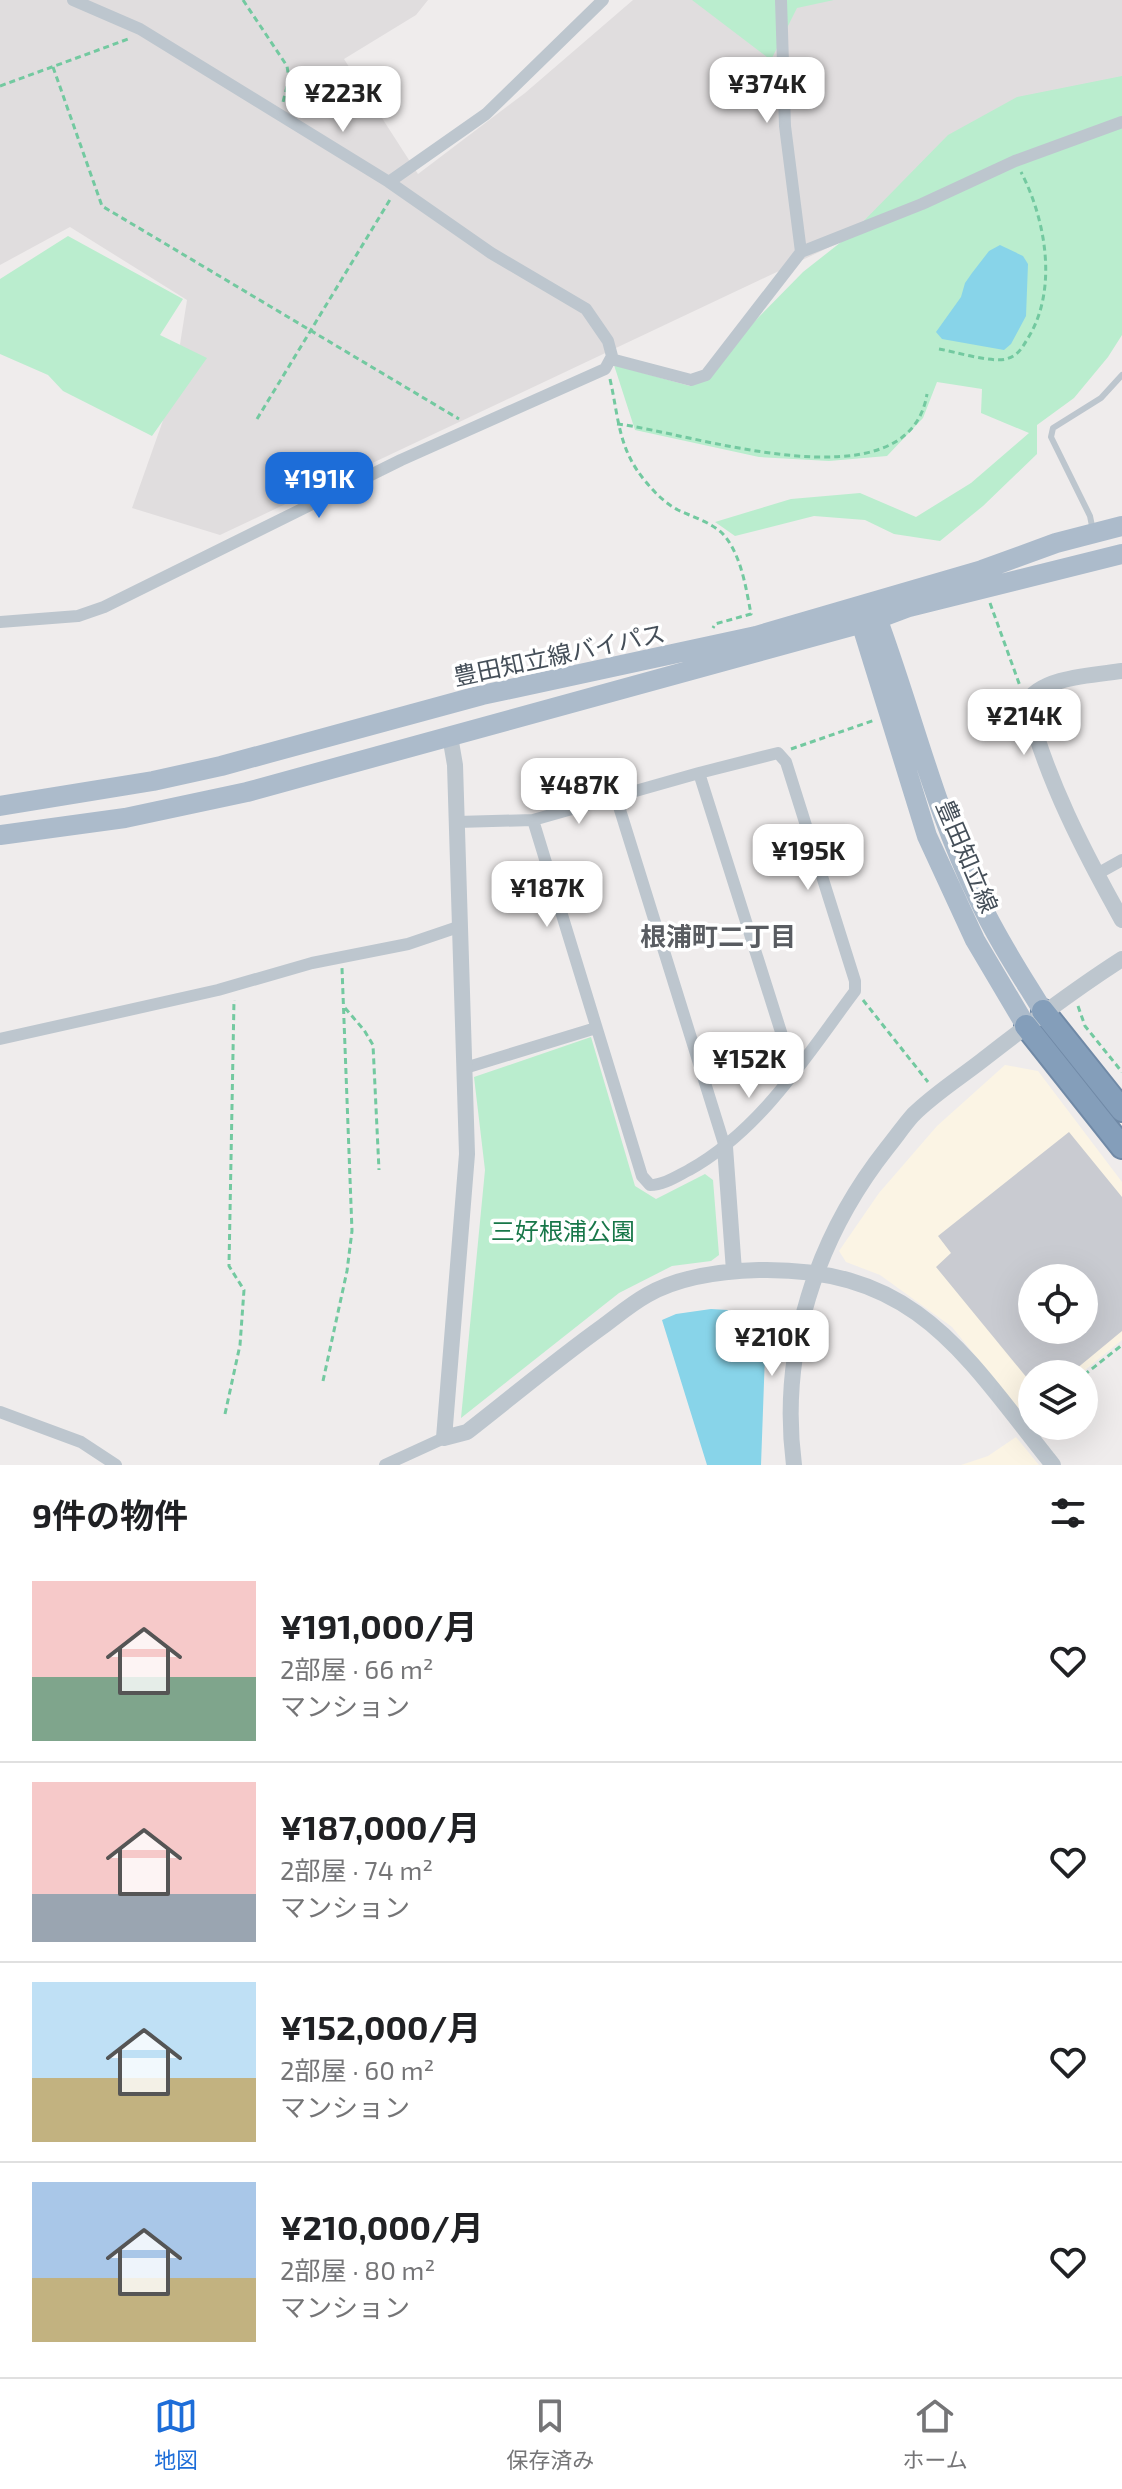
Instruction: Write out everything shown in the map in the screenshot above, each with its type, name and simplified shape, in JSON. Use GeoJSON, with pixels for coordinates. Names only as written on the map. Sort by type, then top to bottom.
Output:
{"type":"FeatureCollection","features":[{"type":"Feature","properties":{"kind":"highway"},"geometry":{"type":"LineString","coordinates":[[1035,1018],[1122,1110]]}},
{"type":"Feature","properties":{"kind":"highway"},"geometry":{"type":"LineString","coordinates":[[1035,1018],[1122,1147]]}},
{"type":"Feature","properties":{"kind":"main road","name":"豊田知立線バイパス"},"geometry":{"type":"LineString","coordinates":[[0,835],[125,818],[232,795],[450,736],[866,612],[1056,543],[1122,526]]}},
{"type":"Feature","properties":{"kind":"main road","name":"豊田知立線バイパス"},"geometry":{"type":"LineString","coordinates":[[0,806],[153,781],[221,766],[482,695],[714,646],[810,621],[909,607],[1122,554]]}},
{"type":"Feature","properties":{"kind":"main road","name":"豊田知立線"},"geometry":{"type":"LineString","coordinates":[[866,612],[890,714],[927,836],[975,940],[1035,1018]]}},
{"type":"Feature","properties":{"kind":"main road","name":"豊田知立線"},"geometry":{"type":"LineString","coordinates":[[866,612],[977,898],[1035,1018]]}},
{"type":"Feature","properties":{"kind":"street"},"geometry":{"type":"LineString","coordinates":[[73,0],[140,29],[393,185],[491,253],[586,309],[608,341],[608,364]]}},
{"type":"Feature","properties":{"kind":"street"},"geometry":{"type":"LineString","coordinates":[[393,185],[486,114],[603,0]]}},
{"type":"Feature","properties":{"kind":"street"},"geometry":{"type":"LineString","coordinates":[[781,0],[785,126],[801,252]]}},
{"type":"Feature","properties":{"kind":"street"},"geometry":{"type":"LineString","coordinates":[[0,622],[78,616],[104,607],[401,460],[608,364],[691,380],[706,375],[801,252],[922,204],[1015,161],[1122,122]]}},
{"type":"Feature","properties":{"kind":"street"},"geometry":{"type":"LineString","coordinates":[[1122,671],[1051,683],[1035,690],[1027,703],[1052,776],[1122,920]]}},
{"type":"Feature","properties":{"kind":"street"},"geometry":{"type":"LineString","coordinates":[[444,1438],[467,1172],[455,765],[450,736]]}},
{"type":"Feature","properties":{"kind":"street"},"geometry":{"type":"LineString","coordinates":[[457,822],[533,820],[778,753],[786,762],[855,981],[855,991],[748,1128],[708,1159],[656,1185],[646,1182],[533,820]]}},
{"type":"Feature","properties":{"kind":"street"},"geometry":{"type":"LineString","coordinates":[[699,773],[794,1073]]}},
{"type":"Feature","properties":{"kind":"street"},"geometry":{"type":"LineString","coordinates":[[616,797],[725,1147],[734,1271]]}},
{"type":"Feature","properties":{"kind":"street"},"geometry":{"type":"LineString","coordinates":[[1097,874],[1122,860]]}},
{"type":"Feature","properties":{"kind":"street"},"geometry":{"type":"LineString","coordinates":[[0,1039],[232,986],[312,963],[408,944],[461,926]]}},
{"type":"Feature","properties":{"kind":"street"},"geometry":{"type":"LineString","coordinates":[[794,1465],[792,1382],[797,1341],[808,1295],[835,1228],[868,1172],[913,1115],[938,1094],[1070,992],[1122,959]]}},
{"type":"Feature","properties":{"kind":"street"},"geometry":{"type":"LineString","coordinates":[[465,1068],[596,1028]]}},
{"type":"Feature","properties":{"kind":"street"},"geometry":{"type":"LineString","coordinates":[[385,1465],[444,1438],[467,1432],[645,1296],[692,1278],[734,1271],[816,1272],[856,1281],[892,1296],[948,1336],[1053,1465]]}},
{"type":"Feature","properties":{"kind":"street"},"geometry":{"type":"LineString","coordinates":[[0,1412],[81,1442],[116,1465]]}},
{"type":"Feature","properties":{"kind":"street"},"geometry":{"type":"LineString","coordinates":[[419,1451],[423,1465]]}},
{"type":"Feature","properties":{"kind":"lane"},"geometry":{"type":"LineString","coordinates":[[1094,533],[1090,516],[1051,437],[1053,428],[1101,398],[1122,375]]}},
{"type":"Feature","properties":{"kind":"path"},"geometry":{"type":"LineString","coordinates":[[243,0],[287,66],[289,79],[279,113]]}},
{"type":"Feature","properties":{"kind":"path"},"geometry":{"type":"LineString","coordinates":[[0,86],[126,41],[140,29]]}},
{"type":"Feature","properties":{"kind":"path"},"geometry":{"type":"LineString","coordinates":[[53,67],[102,206],[472,428]]}},
{"type":"Feature","properties":{"kind":"path"},"geometry":{"type":"LineString","coordinates":[[939,349],[1006,359],[1020,351],[1036,325],[1045,276],[1045,252],[1037,209],[1015,161]]}},
{"type":"Feature","properties":{"kind":"path"},"geometry":{"type":"LineString","coordinates":[[257,419],[312,330],[393,185]]}},
{"type":"Feature","properties":{"kind":"path"},"geometry":{"type":"LineString","coordinates":[[608,364],[620,440],[644,480],[660,498],[723,534],[738,562],[751,614],[715,624],[711,631],[714,646]]}},
{"type":"Feature","properties":{"kind":"path"},"geometry":{"type":"LineString","coordinates":[[617,424],[746,450],[806,455],[863,454],[884,449],[910,431],[921,417],[927,394]]}},
{"type":"Feature","properties":{"kind":"path"},"geometry":{"type":"LineString","coordinates":[[985,588],[1027,703]]}},
{"type":"Feature","properties":{"kind":"path"},"geometry":{"type":"LineString","coordinates":[[778,753],[890,714]]}},
{"type":"Feature","properties":{"kind":"path"},"geometry":{"type":"LineString","coordinates":[[323,1381],[347,1271],[352,1231],[342,957]]}},
{"type":"Feature","properties":{"kind":"path"},"geometry":{"type":"LineString","coordinates":[[225,1414],[240,1345],[244,1290],[229,1266],[235,1037],[232,986]]}},
{"type":"Feature","properties":{"kind":"path"},"geometry":{"type":"LineString","coordinates":[[855,991],[938,1094]]}},
{"type":"Feature","properties":{"kind":"path"},"geometry":{"type":"LineString","coordinates":[[1070,992],[1085,1026],[1122,1072]]}},
{"type":"Feature","properties":{"kind":"path"},"geometry":{"type":"LineString","coordinates":[[344,1006],[364,1030],[373,1045],[376,1059],[379,1170]]}},
{"type":"Feature","properties":{"kind":"path"},"geometry":{"type":"LineString","coordinates":[[1098,1364],[1122,1345]]}},
{"type":"Feature","properties":{"kind":"shaded area"},"geometry":{"type":"Polygon","coordinates":[[[0,0],[428,0],[416,15],[344,59],[418,174],[525,93],[633,0],[1122,0],[1122,109],[220,535],[132,508],[172,395],[187,300],[70,227],[0,265],[0,0]]]}},
{"type":"Feature","properties":{"kind":"shaded area"},"geometry":{"type":"Polygon","coordinates":[[[1005,1065],[1038,1071],[1122,1182],[1122,1340],[1097,1360],[1018,1360],[1018,1408],[952,1327],[880,1275],[846,1262],[839,1251],[879,1193],[937,1126],[1005,1065]]]}},
{"type":"Feature","properties":{"kind":"shaded area"},"geometry":{"type":"Polygon","coordinates":[[[1016,1437],[1039,1465],[961,1465],[988,1456],[1016,1437]]]}},
{"type":"Feature","properties":{"kind":"green space"},"geometry":{"type":"Polygon","coordinates":[[[692,0],[834,0],[797,8],[771,60],[692,0]]]}},
{"type":"Feature","properties":{"kind":"green space"},"geometry":{"type":"Polygon","coordinates":[[[1122,76],[1122,335],[1074,398],[1037,425],[1037,454],[983,506],[940,541],[894,534],[865,520],[814,516],[735,536],[715,522],[791,499],[860,493],[916,517],[971,483],[1029,433],[981,413],[982,389],[937,382],[923,418],[887,456],[829,461],[759,457],[635,430],[614,365],[690,386],[702,381],[803,272],[850,235],[948,135],[1017,97],[1122,76]]]}},
{"type":"Feature","properties":{"kind":"green space"},"geometry":{"type":"Polygon","coordinates":[[[68,236],[183,299],[160,335],[207,358],[152,436],[63,391],[48,375],[0,354],[0,279],[68,236]]]}},
{"type":"Feature","properties":{"kind":"green space","name":"三好根浦公園"},"geometry":{"type":"Polygon","coordinates":[[[591,1037],[635,1186],[656,1199],[705,1174],[713,1180],[719,1255],[711,1261],[672,1266],[619,1293],[461,1418],[485,1170],[474,1077],[591,1037]]]}},
{"type":"Feature","properties":{"kind":"water"},"geometry":{"type":"Polygon","coordinates":[[[1000,245],[1023,256],[1028,264],[1026,316],[1011,344],[1004,350],[942,339],[936,332],[961,297],[965,283],[989,251],[1000,245]]]}},
{"type":"Feature","properties":{"kind":"water"},"geometry":{"type":"Polygon","coordinates":[[[728,1310],[729,1322],[766,1327],[761,1465],[707,1465],[662,1320],[676,1314],[728,1310]]]}},
{"type":"Feature","properties":{"kind":"building"},"geometry":{"type":"Polygon","coordinates":[[[1069,1132],[1122,1197],[1122,1331],[1087,1360],[1018,1360],[1018,1367],[936,1267],[951,1253],[938,1236],[1069,1132]]]}},
{"type":"Feature","properties":{"kind":"district","name":"根浦町二丁目"},"geometry":{"type":"Point","coordinates":[718,935]}}]}
